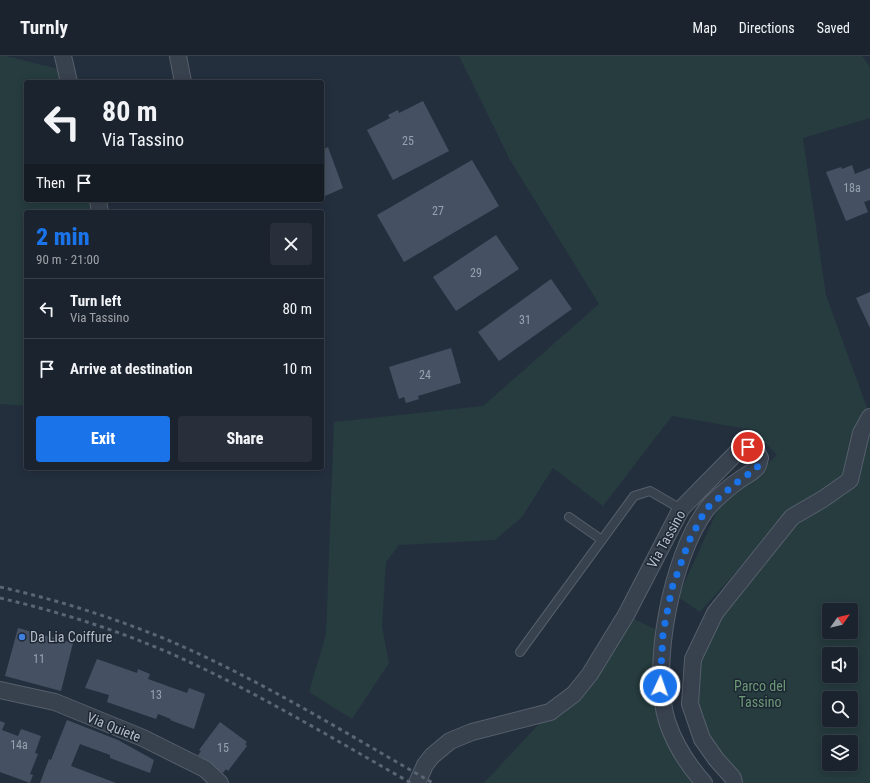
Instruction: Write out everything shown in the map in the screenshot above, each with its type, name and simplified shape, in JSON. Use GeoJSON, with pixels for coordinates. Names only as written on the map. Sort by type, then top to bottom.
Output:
{"type":"FeatureCollection","features":[{"type":"Feature","properties":{"kind":"street"},"geometry":{"type":"LineString","coordinates":[[63,56],[69,80]]}},
{"type":"Feature","properties":{"kind":"street"},"geometry":{"type":"LineString","coordinates":[[178,56],[183,80]]}},
{"type":"Feature","properties":{"kind":"street"},"geometry":{"type":"LineString","coordinates":[[734,783],[733,778],[716,759],[702,739],[690,704],[693,659],[715,613],[792,517],[823,499],[850,480],[861,433],[870,416]]}},
{"type":"Feature","properties":{"kind":"street","name":"Via Tassino"},"geometry":{"type":"LineString","coordinates":[[417,783],[425,765],[432,756],[450,741],[472,732],[550,712],[574,694],[590,674],[626,614],[681,508],[738,451],[748,447],[756,450],[760,458],[757,468],[736,483],[706,509],[689,541],[672,588],[663,633],[660,686],[667,720],[680,751],[704,783]]}},
{"type":"Feature","properties":{"kind":"street","name":"Via Quiete"},"geometry":{"type":"LineString","coordinates":[[0,690],[55,702],[143,738],[205,769],[220,783]]}},
{"type":"Feature","properties":{"kind":"lane"},"geometry":{"type":"LineString","coordinates":[[520,652],[634,496],[650,490],[681,508]]}},
{"type":"Feature","properties":{"kind":"lane"},"geometry":{"type":"LineString","coordinates":[[569,517],[602,540]]}},
{"type":"Feature","properties":{"kind":"green space"},"geometry":{"type":"Polygon","coordinates":[[[0,56],[6,56],[62,70],[64,80],[24,80],[24,202],[93,202],[95,210],[24,210],[24,406],[0,404],[0,56]]]}},
{"type":"Feature","properties":{"kind":"green space","name":"Parco del Tassino"},"geometry":{"type":"Polygon","coordinates":[[[459,56],[862,56],[870,67],[870,118],[803,138],[826,295],[870,416],[870,783],[734,783],[702,739],[693,659],[767,538],[700,612],[678,597],[718,509],[777,455],[753,430],[672,416],[603,506],[553,468],[522,517],[495,540],[399,545],[386,562],[382,626],[389,663],[352,719],[309,692],[326,634],[334,422],[483,406],[599,304],[510,160],[459,56]]]}},
{"type":"Feature","properties":{"kind":"green space"},"geometry":{"type":"Polygon","coordinates":[[[626,615],[663,633],[667,720],[704,783],[484,783],[550,712],[574,694],[626,615]]]}},
{"type":"Feature","properties":{"kind":"building"},"geometry":{"type":"Polygon","coordinates":[[[423,101],[449,151],[393,180],[367,130],[390,118],[388,115],[398,110],[399,113],[423,101]]]}},
{"type":"Feature","properties":{"kind":"building"},"geometry":{"type":"Polygon","coordinates":[[[328,147],[343,188],[325,196],[324,193],[324,149],[328,147]]]}},
{"type":"Feature","properties":{"kind":"building"},"geometry":{"type":"Polygon","coordinates":[[[472,160],[499,206],[404,262],[377,215],[472,160]]]}},
{"type":"Feature","properties":{"kind":"building"},"geometry":{"type":"Polygon","coordinates":[[[852,165],[855,174],[870,168],[870,200],[864,202],[868,212],[846,221],[826,172],[841,167],[842,169],[852,165]]]}},
{"type":"Feature","properties":{"kind":"building"},"geometry":{"type":"Polygon","coordinates":[[[496,235],[519,269],[456,311],[433,277],[496,235]]]}},
{"type":"Feature","properties":{"kind":"building"},"geometry":{"type":"Polygon","coordinates":[[[551,279],[572,309],[499,361],[478,332],[551,279]]]}},
{"type":"Feature","properties":{"kind":"building"},"geometry":{"type":"Polygon","coordinates":[[[870,292],[870,328],[856,298],[870,292]]]}},
{"type":"Feature","properties":{"kind":"building"},"geometry":{"type":"Polygon","coordinates":[[[451,348],[461,383],[418,396],[419,399],[406,403],[404,397],[399,399],[389,367],[451,348]]]}},
{"type":"Feature","properties":{"kind":"building"},"geometry":{"type":"Polygon","coordinates":[[[18,628],[73,643],[61,691],[5,676],[18,628]]]}},
{"type":"Feature","properties":{"kind":"building"},"geometry":{"type":"Polygon","coordinates":[[[97,659],[137,673],[138,669],[150,674],[148,679],[187,693],[189,688],[205,694],[194,729],[158,714],[156,719],[107,702],[109,695],[85,688],[97,659]]]}},
{"type":"Feature","properties":{"kind":"building"},"geometry":{"type":"Polygon","coordinates":[[[67,720],[118,740],[154,760],[150,773],[110,758],[110,755],[80,744],[71,766],[116,783],[40,783],[67,720]]]}},
{"type":"Feature","properties":{"kind":"building"},"geometry":{"type":"Polygon","coordinates":[[[0,721],[5,723],[2,730],[18,736],[21,729],[41,736],[35,753],[38,754],[30,774],[33,775],[30,783],[0,772],[0,721]]]}},
{"type":"Feature","properties":{"kind":"building"},"geometry":{"type":"Polygon","coordinates":[[[220,722],[247,742],[245,744],[247,746],[228,771],[226,769],[223,773],[198,755],[201,751],[199,750],[220,722]]]}},
{"type":"Feature","properties":{"kind":"railway"},"geometry":{"type":"LineString","coordinates":[[0,587],[107,617],[170,641],[204,656],[271,690],[433,783]]}},
{"type":"Feature","properties":{"kind":"railway"},"geometry":{"type":"LineString","coordinates":[[0,598],[83,621],[124,635],[197,665],[259,697],[411,783]]}},
{"type":"Feature","properties":{"kind":"place","name":"Da Lia Coiffure"},"geometry":{"type":"Point","coordinates":[22,637]}},
{"type":"Feature","properties":{"kind":"route"},"geometry":{"type":"LineString","coordinates":[[660,686],[663,633],[672,588],[689,541],[706,509],[736,483],[757,468],[760,458],[756,450],[748,447]]}}]}
